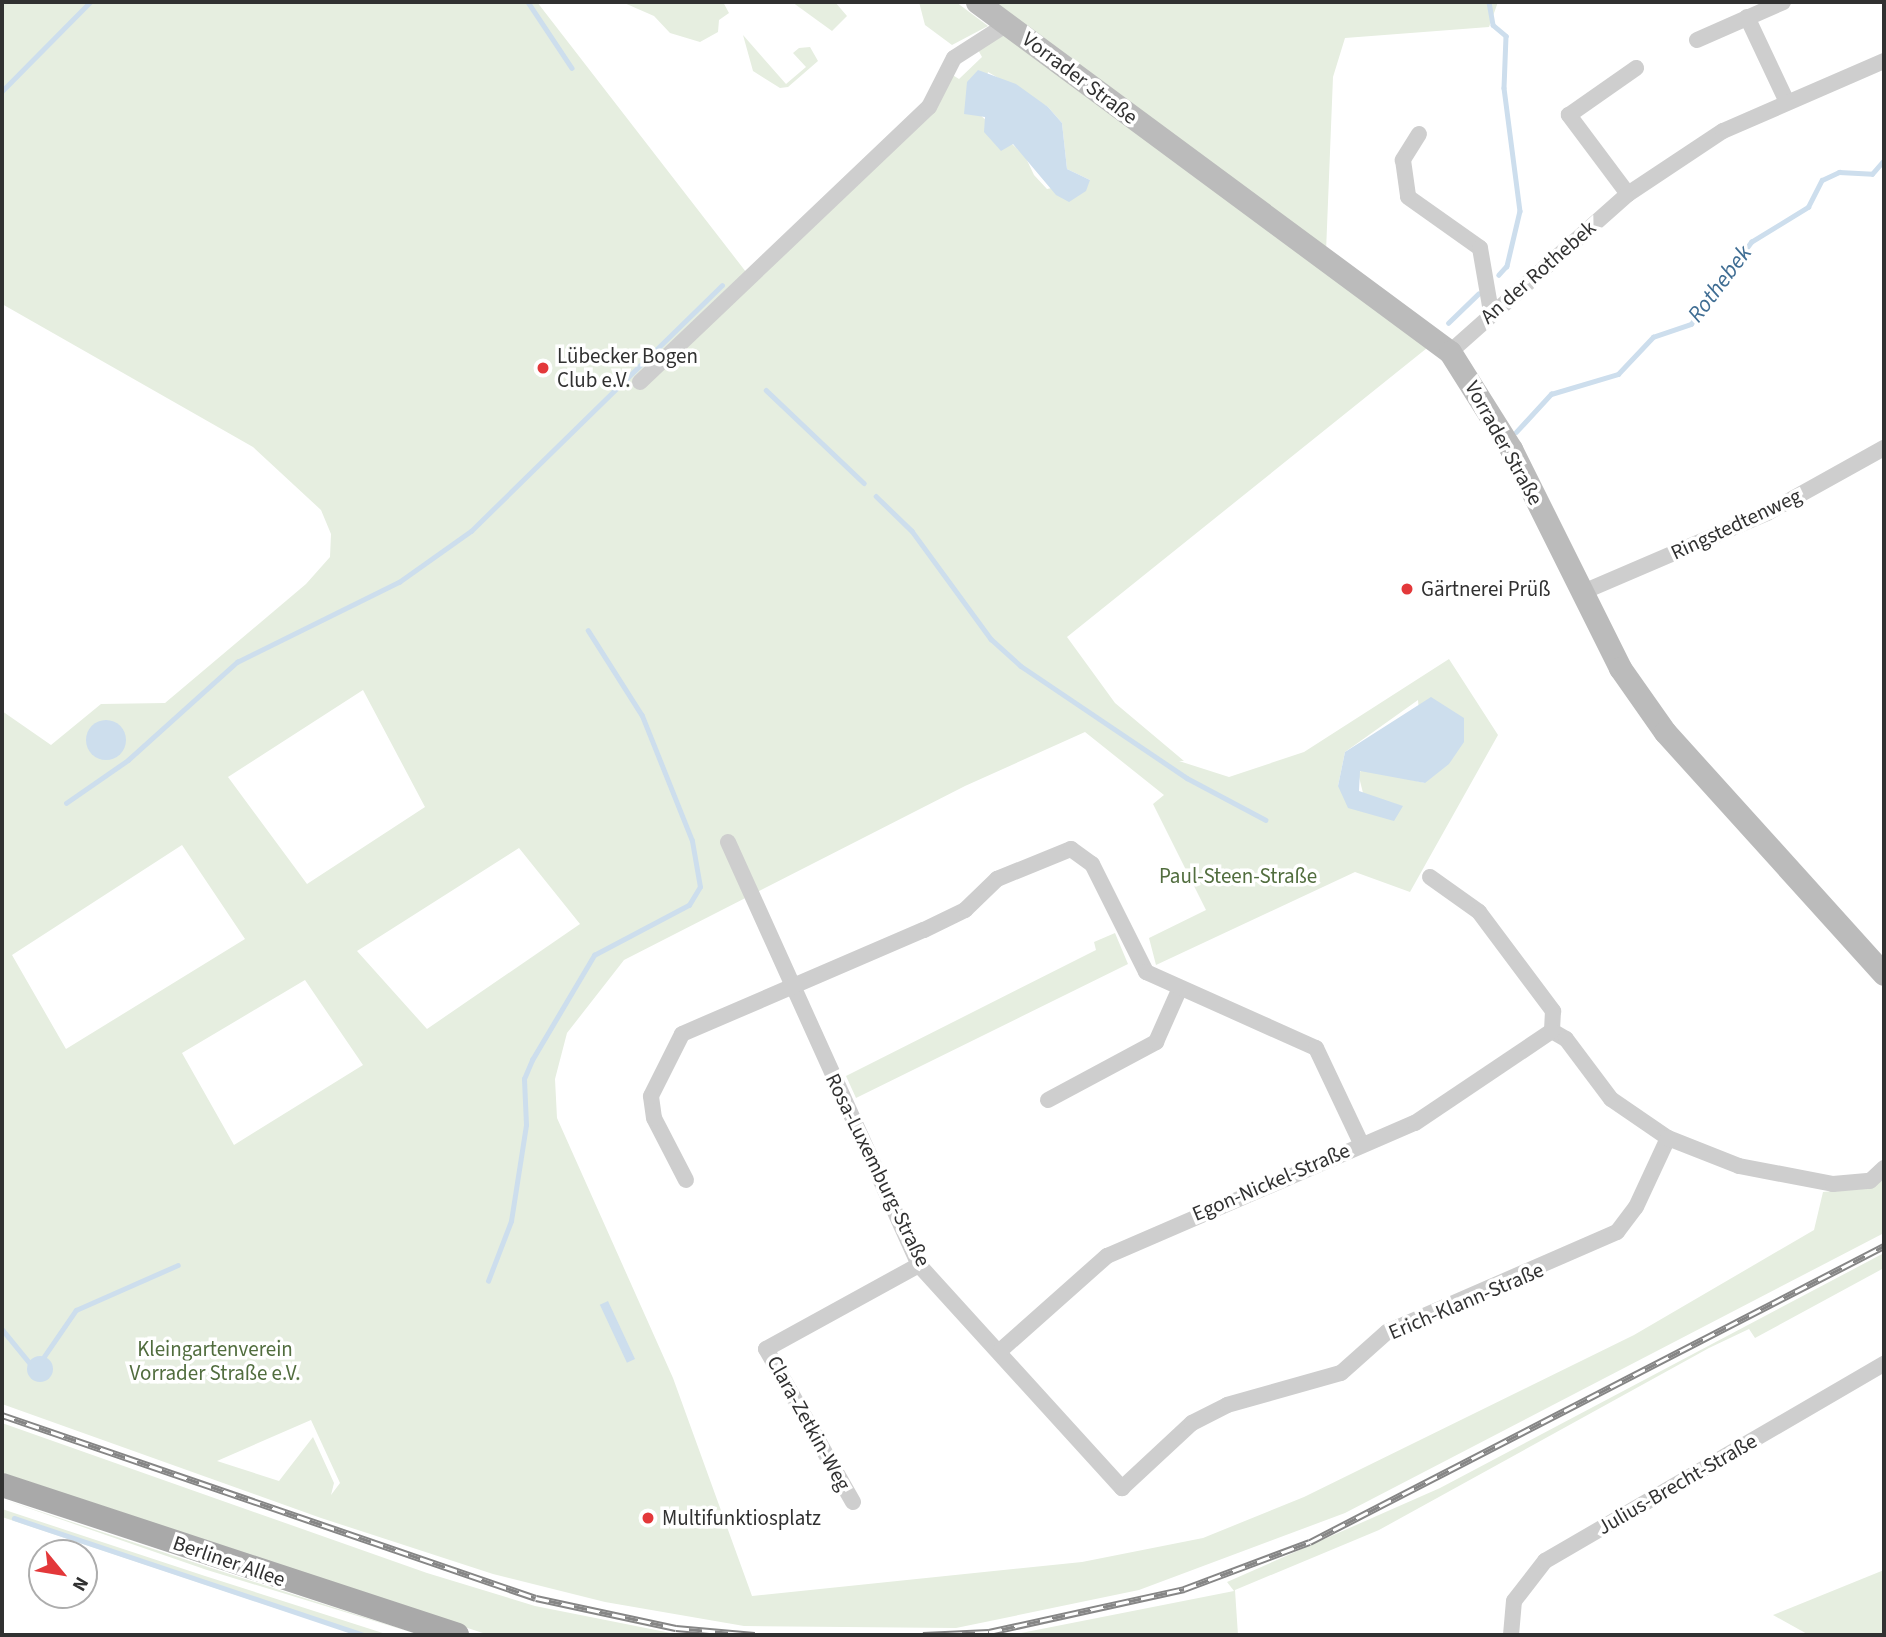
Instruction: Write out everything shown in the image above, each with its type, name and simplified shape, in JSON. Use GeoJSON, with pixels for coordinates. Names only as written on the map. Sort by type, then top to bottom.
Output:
{"type":"FeatureCollection","features":[{"type":"Feature","properties":{"kind":"main road","name":"Berliner Allee"},"geometry":{"type":"LineString","coordinates":[[2,1485],[457,1635]]}},
{"type":"Feature","properties":{"kind":"street","name":"Vorrader Straße"},"geometry":{"type":"LineString","coordinates":[[977,2],[1450,352],[1485,403],[1620,668],[1665,732],[1884,974]]}},
{"type":"Feature","properties":{"kind":"street"},"geometry":{"type":"LineString","coordinates":[[1697,40],[1783,2]]}},
{"type":"Feature","properties":{"kind":"street"},"geometry":{"type":"LineString","coordinates":[[1748,16],[1786,100]]}},
{"type":"Feature","properties":{"kind":"street","name":"Vorrader Straße"},"geometry":{"type":"LineString","coordinates":[[640,382],[929,107],[954,58],[1007,24]]}},
{"type":"Feature","properties":{"kind":"street","name":"An der Rothebek"},"geometry":{"type":"LineString","coordinates":[[1450,352],[1628,194],[1723,131],[1786,100],[1884,61]]}},
{"type":"Feature","properties":{"kind":"street"},"geometry":{"type":"LineString","coordinates":[[1628,194],[1569,115],[1636,68]]}},
{"type":"Feature","properties":{"kind":"street"},"geometry":{"type":"LineString","coordinates":[[1419,134],[1404,160],[1408,197],[1480,248],[1492,312]]}},
{"type":"Feature","properties":{"kind":"street","name":"Ringstedtenweg"},"geometry":{"type":"LineString","coordinates":[[1583,592],[1767,513],[1884,448]]}},
{"type":"Feature","properties":{"kind":"street","name":"Rosa-Luxemburg-Straße"},"geometry":{"type":"LineString","coordinates":[[728,842],[919,1265],[1001,1350],[1122,1488]]}},
{"type":"Feature","properties":{"kind":"street"},"geometry":{"type":"LineString","coordinates":[[686,1180],[654,1118],[651,1096],[669,1050],[682,1034],[956,915],[997,879],[1071,849],[1092,864],[1146,972],[1179,990],[1316,1048],[1361,1143]]}},
{"type":"Feature","properties":{"kind":"street"},"geometry":{"type":"LineString","coordinates":[[1430,877],[1479,912],[1553,1011],[1552,1031],[1611,1098],[1668,1138],[1739,1166],[1833,1184],[1870,1181],[1884,1168]]}},
{"type":"Feature","properties":{"kind":"street"},"geometry":{"type":"LineString","coordinates":[[1048,1100],[1156,1042],[1179,990]]}},
{"type":"Feature","properties":{"kind":"street","name":"Egon-Nickel-Straße"},"geometry":{"type":"LineString","coordinates":[[1001,1350],[1107,1255],[1433,1114],[1552,1031]]}},
{"type":"Feature","properties":{"kind":"street","name":"Erich-Klann-Straße"},"geometry":{"type":"LineString","coordinates":[[1122,1488],[1192,1423],[1227,1405],[1341,1373],[1387,1332],[1617,1232],[1636,1208],[1668,1138]]}},
{"type":"Feature","properties":{"kind":"street","name":"Clara-Zetkin-Weg"},"geometry":{"type":"LineString","coordinates":[[853,1503],[766,1349],[919,1265]]}},
{"type":"Feature","properties":{"kind":"street","name":"Julius-Brecht-Straße"},"geometry":{"type":"LineString","coordinates":[[1511,1635],[1514,1601],[1545,1561],[1884,1364]]}},
{"type":"Feature","properties":{"kind":"green space"},"geometry":{"type":"Polygon","coordinates":[[[2,2],[537,2],[753,281],[951,74],[959,79],[982,57],[977,48],[1002,31],[963,2],[1498,2],[1489,27],[1345,38],[1333,77],[1326,252],[1437,340],[1067,637],[1115,703],[1184,761],[1179,761],[1229,777],[1304,752],[1449,659],[1498,735],[1410,892],[1355,872],[1156,965],[1149,938],[1206,910],[1153,804],[1164,795],[1085,732],[965,786],[624,960],[567,1033],[555,1079],[557,1118],[673,1378],[752,1596],[1082,1562],[1203,1538],[1304,1497],[1634,1335],[1814,1230],[1823,1192],[1872,1187],[1884,1178],[1884,1233],[1345,1513],[1139,1590],[956,1628],[744,1626],[605,1602],[493,1574],[321,1518],[2,1404],[2,711],[51,745],[101,704],[165,703],[306,584],[330,557],[331,534],[321,510],[253,447],[2,304],[2,2]],[[988,72],[978,113],[1025,156],[1034,175],[1047,189],[1090,180],[1067,169],[1062,123],[1048,107],[988,72]],[[363,690],[228,777],[307,884],[425,807],[363,690]],[[1418,700],[1345,752],[1338,786],[1363,793],[1358,773],[1364,769],[1425,783],[1418,700]],[[182,845],[12,955],[66,1049],[245,939],[182,845]],[[519,848],[357,951],[427,1029],[580,924],[519,848]],[[305,980],[182,1053],[234,1145],[363,1065],[305,980]],[[311,1420],[217,1461],[279,1481],[313,1437],[334,1483],[331,1495],[340,1483],[311,1420]]]}},
{"type":"Feature","properties":{"kind":"green space"},"geometry":{"type":"Polygon","coordinates":[[[622,2],[723,2],[729,13],[719,20],[718,32],[700,42],[670,33],[654,16],[622,2]]]}},
{"type":"Feature","properties":{"kind":"green space"},"geometry":{"type":"Polygon","coordinates":[[[792,2],[835,2],[847,16],[832,31],[792,2]]]}},
{"type":"Feature","properties":{"kind":"green space"},"geometry":{"type":"Polygon","coordinates":[[[919,2],[956,2],[988,26],[952,45],[925,25],[919,2]]]}},
{"type":"Feature","properties":{"kind":"green space"},"geometry":{"type":"Polygon","coordinates":[[[743,35],[786,84],[806,67],[793,53],[799,48],[810,47],[818,61],[788,87],[780,88],[753,71],[743,35]]]}},
{"type":"Feature","properties":{"kind":"green space"},"geometry":{"type":"Polygon","coordinates":[[[1115,933],[1128,964],[856,1098],[846,1076],[1096,950],[1094,942],[1115,933]]]}},
{"type":"Feature","properties":{"kind":"green space"},"geometry":{"type":"Polygon","coordinates":[[[1884,1253],[1884,1268],[1755,1338],[1749,1329],[1709,1348],[1379,1530],[1235,1590],[1238,1635],[1011,1635],[1234,1591],[1227,1582],[1440,1488],[1884,1253]]]}},
{"type":"Feature","properties":{"kind":"green space"},"geometry":{"type":"Polygon","coordinates":[[[2,1423],[427,1573],[535,1606],[681,1635],[489,1635],[2,1476],[2,1423]]]}},
{"type":"Feature","properties":{"kind":"green space"},"geometry":{"type":"Polygon","coordinates":[[[2,1499],[208,1567],[420,1635],[207,1570],[2,1499]]]}},
{"type":"Feature","properties":{"kind":"green space"},"geometry":{"type":"Polygon","coordinates":[[[2,1509],[93,1539],[68,1539],[2,1517],[2,1509]]]}},
{"type":"Feature","properties":{"kind":"green space"},"geometry":{"type":"Polygon","coordinates":[[[98,1541],[389,1635],[357,1635],[98,1549],[98,1541]]]}},
{"type":"Feature","properties":{"kind":"green space"},"geometry":{"type":"Polygon","coordinates":[[[1884,1570],[1884,1635],[1809,1635],[1773,1615],[1884,1570]]]}},
{"type":"Feature","properties":{"kind":"water"},"geometry":{"type":"Polygon","coordinates":[[[978,70],[1016,84],[1048,107],[1062,123],[1067,169],[1090,180],[1086,191],[1069,202],[1056,195],[1013,144],[1001,151],[984,132],[985,117],[964,114],[967,82],[978,70]]]}},
{"type":"Feature","properties":{"kind":"water"},"geometry":{"type":"Polygon","coordinates":[[[1431,697],[1464,718],[1464,742],[1449,764],[1425,783],[1360,771],[1359,791],[1403,806],[1394,821],[1348,808],[1338,786],[1345,752],[1431,697]]]}},
{"type":"Feature","properties":{"kind":"water"},"geometry":{"type":"Polygon","coordinates":[[[106,720],[114,721],[120,726],[125,732],[125,748],[120,754],[114,759],[106,760],[98,759],[92,754],[87,748],[86,740],[87,732],[92,726],[98,721],[106,720]]]}},
{"type":"Feature","properties":{"kind":"water"},"geometry":{"type":"Polygon","coordinates":[[[608,1301],[635,1359],[627,1363],[600,1305],[608,1301]]]}},
{"type":"Feature","properties":{"kind":"water"},"geometry":{"type":"Polygon","coordinates":[[[40,1356],[49,1360],[53,1369],[49,1378],[40,1382],[31,1378],[27,1369],[31,1360],[40,1356]]]}},
{"type":"Feature","properties":{"kind":"waterway"},"geometry":{"type":"LineString","coordinates":[[2,91],[90,2]]}},
{"type":"Feature","properties":{"kind":"waterway"},"geometry":{"type":"LineString","coordinates":[[528,2],[572,68]]}},
{"type":"Feature","properties":{"kind":"waterway"},"geometry":{"type":"LineString","coordinates":[[1489,2],[1493,25],[1506,36],[1504,88],[1520,211],[1507,266],[1499,275]]}},
{"type":"Feature","properties":{"kind":"waterway","name":"Rothebek"},"geometry":{"type":"LineString","coordinates":[[1516,432],[1551,394],[1618,374],[1653,337],[1691,324],[1751,242],[1808,207],[1822,180],[1839,172],[1872,174],[1884,160]]}},
{"type":"Feature","properties":{"kind":"waterway"},"geometry":{"type":"LineString","coordinates":[[66,803],[128,760],[237,662],[399,582],[471,531],[722,285]]}},
{"type":"Feature","properties":{"kind":"waterway"},"geometry":{"type":"LineString","coordinates":[[1448,323],[1478,294]]}},
{"type":"Feature","properties":{"kind":"waterway"},"geometry":{"type":"LineString","coordinates":[[766,390],[864,483]]}},
{"type":"Feature","properties":{"kind":"waterway"},"geometry":{"type":"LineString","coordinates":[[876,496],[912,531],[991,639],[1021,666],[1187,778],[1266,820]]}},
{"type":"Feature","properties":{"kind":"waterway"},"geometry":{"type":"LineString","coordinates":[[488,1281],[511,1221],[526,1125],[524,1079],[532,1060],[594,955],[689,905],[700,887],[692,841],[642,716],[588,631]]}},
{"type":"Feature","properties":{"kind":"waterway"},"geometry":{"type":"LineString","coordinates":[[43,1358],[76,1310],[178,1265]]}},
{"type":"Feature","properties":{"kind":"waterway"},"geometry":{"type":"LineString","coordinates":[[2,1329],[29,1362]]}},
{"type":"Feature","properties":{"kind":"waterway"},"geometry":{"type":"LineString","coordinates":[[14,1518],[363,1635]]}},
{"type":"Feature","properties":{"kind":"railway"},"geometry":{"type":"LineString","coordinates":[[923,1635],[989,1632],[1184,1589],[1310,1542],[1884,1246]]}},
{"type":"Feature","properties":{"kind":"railway"},"geometry":{"type":"LineString","coordinates":[[2,1415],[536,1598],[676,1628],[755,1635]]}},
{"type":"Feature","properties":{"kind":"place","name":"Lübecker Bogen Club e.V."},"geometry":{"type":"Point","coordinates":[543,368]}},
{"type":"Feature","properties":{"kind":"place","name":"Gärtnerei Prüß"},"geometry":{"type":"Point","coordinates":[1407,589]}},
{"type":"Feature","properties":{"kind":"place","name":"Multifunktiosplatz"},"geometry":{"type":"Point","coordinates":[648,1518]}},
{"type":"Feature","properties":{"kind":"park label","name":"Paul-Steen-Straße"},"geometry":{"type":"Point","coordinates":[1238,876]}},
{"type":"Feature","properties":{"kind":"park label","name":"Kleingartenverein Vorrader Straße e.V."},"geometry":{"type":"Point","coordinates":[215,1361]}}]}
